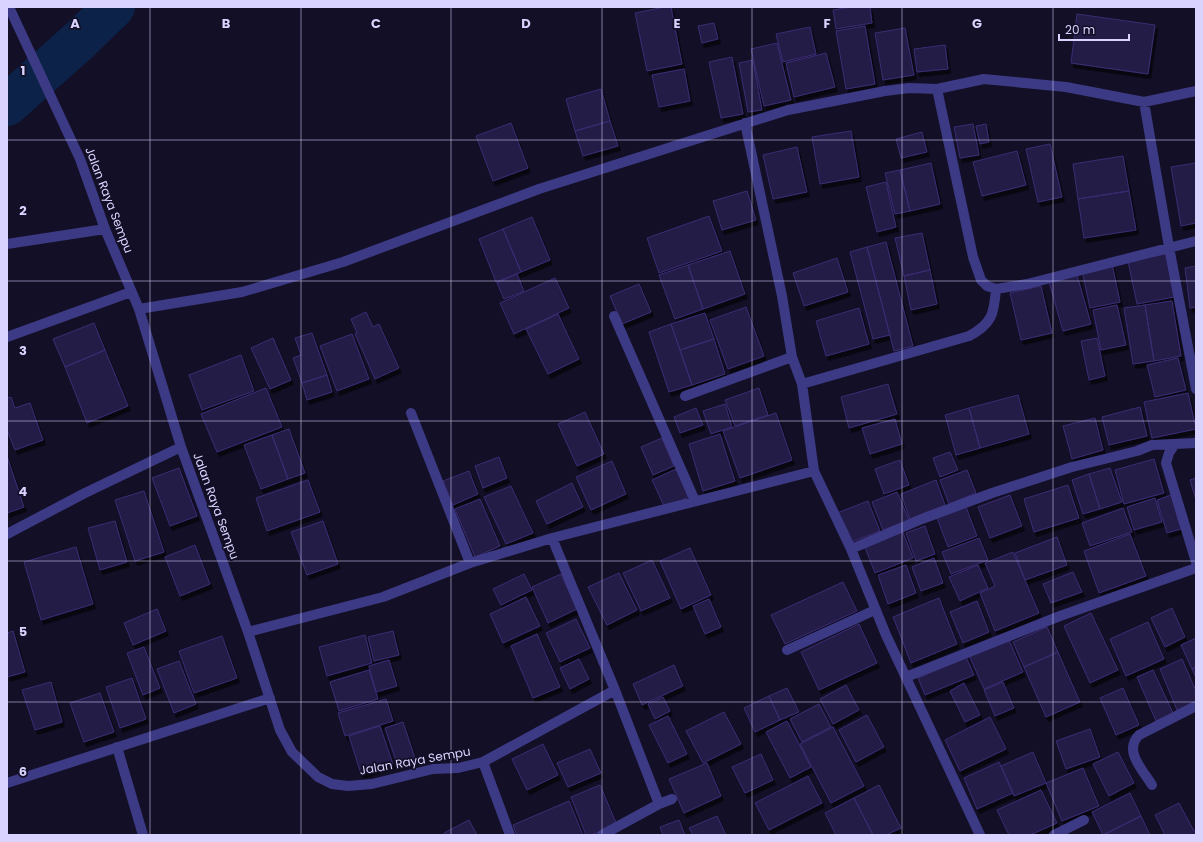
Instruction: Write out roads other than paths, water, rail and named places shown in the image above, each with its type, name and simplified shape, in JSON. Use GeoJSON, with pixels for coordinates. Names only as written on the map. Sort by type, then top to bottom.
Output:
{"type":"FeatureCollection","features":[{"type":"Feature","properties":{"kind":"street","name":"Jalan Raya Sempu"},"geometry":{"type":"LineString","coordinates":[[9,7],[80,159],[105,229],[139,309],[181,447],[248,632],[280,730],[292,752],[318,776],[332,784],[348,786],[372,784],[404,774],[433,769],[458,768],[483,762],[510,835]]}},
{"type":"Feature","properties":{"kind":"street"},"geometry":{"type":"LineString","coordinates":[[139,309],[242,292],[343,262],[539,189],[788,110],[862,94],[909,88],[937,89],[984,79],[1066,87],[1144,102],[1196,91]]}},
{"type":"Feature","properties":{"kind":"street"},"geometry":{"type":"LineString","coordinates":[[937,89],[973,257],[981,280],[987,286],[996,289],[1027,284],[1196,241]]}},
{"type":"Feature","properties":{"kind":"street"},"geometry":{"type":"LineString","coordinates":[[1144,102],[1169,247],[1196,389]]}},
{"type":"Feature","properties":{"kind":"street"},"geometry":{"type":"LineString","coordinates":[[745,123],[782,296],[792,357],[802,384],[814,471],[851,549],[906,677],[980,835]]}},
{"type":"Feature","properties":{"kind":"street"},"geometry":{"type":"LineString","coordinates":[[7,244],[105,229]]}},
{"type":"Feature","properties":{"kind":"street"},"geometry":{"type":"LineString","coordinates":[[802,384],[969,336],[983,329],[988,323],[994,310],[996,289]]}},
{"type":"Feature","properties":{"kind":"street"},"geometry":{"type":"LineString","coordinates":[[7,337],[131,292]]}},
{"type":"Feature","properties":{"kind":"street"},"geometry":{"type":"LineString","coordinates":[[614,316],[695,501]]}},
{"type":"Feature","properties":{"kind":"street"},"geometry":{"type":"LineString","coordinates":[[685,396],[792,357]]}},
{"type":"Feature","properties":{"kind":"street"},"geometry":{"type":"LineString","coordinates":[[411,412],[470,563]]}},
{"type":"Feature","properties":{"kind":"street"},"geometry":{"type":"LineString","coordinates":[[851,549],[929,517],[1072,467],[1152,445],[1196,443]]}},
{"type":"Feature","properties":{"kind":"street"},"geometry":{"type":"LineString","coordinates":[[1175,444],[1169,453],[1166,463],[1196,562]]}},
{"type":"Feature","properties":{"kind":"street"},"geometry":{"type":"LineString","coordinates":[[7,534],[85,493],[181,447]]}},
{"type":"Feature","properties":{"kind":"street"},"geometry":{"type":"LineString","coordinates":[[248,632],[383,597],[470,563],[552,538],[814,471]]}},
{"type":"Feature","properties":{"kind":"street"},"geometry":{"type":"LineString","coordinates":[[552,538],[615,690],[659,804]]}},
{"type":"Feature","properties":{"kind":"street"},"geometry":{"type":"LineString","coordinates":[[906,677],[1060,616],[1196,568]]}},
{"type":"Feature","properties":{"kind":"street"},"geometry":{"type":"LineString","coordinates":[[787,650],[876,610]]}},
{"type":"Feature","properties":{"kind":"street"},"geometry":{"type":"LineString","coordinates":[[483,762],[615,690]]}},
{"type":"Feature","properties":{"kind":"street"},"geometry":{"type":"LineString","coordinates":[[7,783],[270,698]]}},
{"type":"Feature","properties":{"kind":"street"},"geometry":{"type":"LineString","coordinates":[[1152,785],[1134,755],[1131,747],[1134,740],[1139,735],[1196,706]]}},
{"type":"Feature","properties":{"kind":"street"},"geometry":{"type":"LineString","coordinates":[[117,748],[143,835]]}},
{"type":"Feature","properties":{"kind":"street"},"geometry":{"type":"LineString","coordinates":[[602,835],[659,804],[672,799]]}},
{"type":"Feature","properties":{"kind":"street"},"geometry":{"type":"LineString","coordinates":[[1054,835],[1084,820]]}},
{"type":"Feature","properties":{"kind":"waterway"},"geometry":{"type":"LineString","coordinates":[[7,105],[80,40],[114,7]]}}]}
